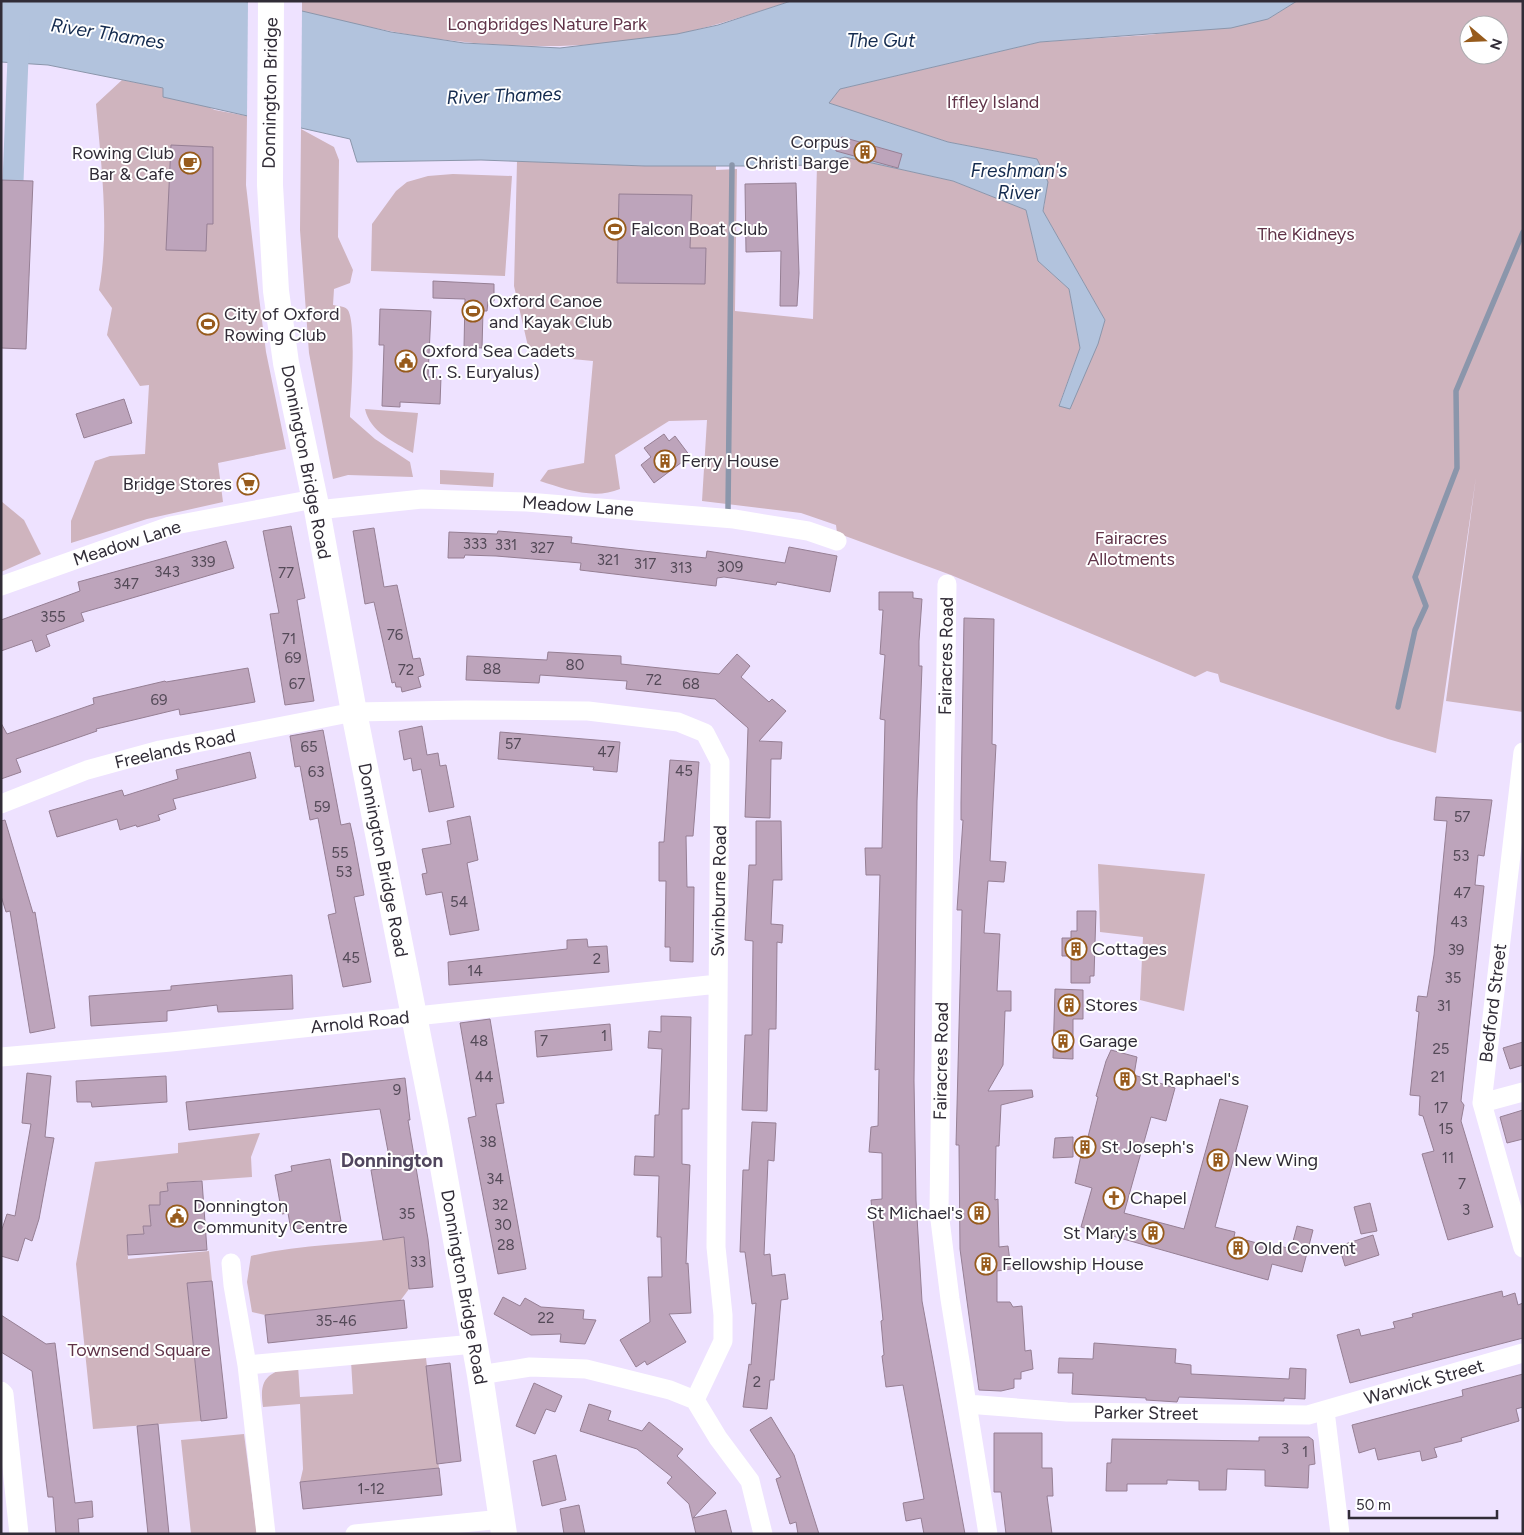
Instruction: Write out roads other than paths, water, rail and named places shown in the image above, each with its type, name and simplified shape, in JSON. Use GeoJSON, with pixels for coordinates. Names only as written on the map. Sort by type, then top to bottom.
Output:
{"type":"FeatureCollection","features":[{"type":"Feature","properties":{"kind":"main road","name":"Donnington Bridge"},"geometry":{"type":"LineString","coordinates":[[270,185],[271,1]]}},
{"type":"Feature","properties":{"kind":"main road","name":"Donnington Bridge Road"},"geometry":{"type":"LineString","coordinates":[[270,185],[276,291],[286,363],[316,504],[354,712],[435,1122],[480,1375],[503,1527]]}},
{"type":"Feature","properties":{"kind":"street","name":"Meadow Lane"},"geometry":{"type":"LineString","coordinates":[[1,586],[170,526],[316,504],[422,499],[527,502],[734,519],[808,531],[837,542]]}},
{"type":"Feature","properties":{"kind":"street","name":"Fairacres Road"},"geometry":{"type":"LineString","coordinates":[[947,584],[939,1212],[950,1299],[988,1534]]}},
{"type":"Feature","properties":{"kind":"street","name":"Swinburne Road"},"geometry":{"type":"LineString","coordinates":[[354,712],[466,710],[588,711],[678,722],[705,734],[720,762],[716,1247],[723,1315],[723,1341],[695,1400]]}},
{"type":"Feature","properties":{"kind":"street","name":"Freelands Road"},"geometry":{"type":"LineString","coordinates":[[1,804],[87,770],[160,750],[354,712]]}},
{"type":"Feature","properties":{"kind":"street","name":"Bedford Street"},"geometry":{"type":"LineString","coordinates":[[1523,752],[1482,1104],[1523,1248]]}},
{"type":"Feature","properties":{"kind":"street","name":"Arnold Road"},"geometry":{"type":"LineString","coordinates":[[1,1057],[413,1017],[718,984]]}},
{"type":"Feature","properties":{"kind":"street"},"geometry":{"type":"LineString","coordinates":[[1482,1104],[1523,1092]]}},
{"type":"Feature","properties":{"kind":"street"},"geometry":{"type":"LineString","coordinates":[[231,1263],[247,1365],[266,1534]]}},
{"type":"Feature","properties":{"kind":"street"},"geometry":{"type":"LineString","coordinates":[[247,1365],[474,1344]]}},
{"type":"Feature","properties":{"kind":"street","name":"Warwick Street"},"geometry":{"type":"LineString","coordinates":[[1325,1411],[1523,1353]]}},
{"type":"Feature","properties":{"kind":"street"},"geometry":{"type":"LineString","coordinates":[[480,1375],[530,1368],[586,1369],[670,1390],[695,1400],[718,1438],[750,1481],[763,1534]]}},
{"type":"Feature","properties":{"kind":"street"},"geometry":{"type":"LineString","coordinates":[[1,1391],[4,1394],[19,1534]]}},
{"type":"Feature","properties":{"kind":"street","name":"Parker Street"},"geometry":{"type":"LineString","coordinates":[[967,1404],[1067,1412],[1308,1414],[1325,1411]]}},
{"type":"Feature","properties":{"kind":"street"},"geometry":{"type":"LineString","coordinates":[[1325,1411],[1340,1534]]}},
{"type":"Feature","properties":{"kind":"street"},"geometry":{"type":"LineString","coordinates":[[355,1534],[503,1527]]}},
{"type":"Feature","properties":{"kind":"water"},"geometry":{"type":"Polygon","coordinates":[[[1,1],[242,1],[302,11],[391,32],[464,43],[560,48],[677,34],[718,25],[791,1],[1297,1],[1268,19],[1231,28],[1040,42],[840,89],[829,103],[948,142],[1037,159],[1048,182],[1043,211],[1105,320],[1098,344],[1070,409],[1059,406],[1080,348],[1069,289],[1038,261],[1026,210],[953,181],[845,157],[817,165],[752,166],[645,166],[481,160],[357,162],[350,139],[163,97],[163,88],[48,65],[1,62],[1,1]]]}},
{"type":"Feature","properties":{"kind":"waterway"},"geometry":{"type":"LineString","coordinates":[[13,181],[19,34]]}},
{"type":"Feature","properties":{"kind":"waterway"},"geometry":{"type":"LineString","coordinates":[[728,509],[732,165]]}},
{"type":"Feature","properties":{"kind":"waterway"},"geometry":{"type":"LineString","coordinates":[[1398,707],[1415,630],[1426,606],[1415,577],[1457,468],[1456,391],[1523,232]]}},
{"type":"Feature","properties":{"kind":"place","name":"Corpus Christi Barge"},"geometry":{"type":"Point","coordinates":[865,152]}},
{"type":"Feature","properties":{"kind":"place","name":"Rowing Club Bar & Cafe"},"geometry":{"type":"Point","coordinates":[190,163]}},
{"type":"Feature","properties":{"kind":"place","name":"Falcon Boat Club"},"geometry":{"type":"Point","coordinates":[615,229]}},
{"type":"Feature","properties":{"kind":"place","name":"Oxford Canoe and Kayak Club"},"geometry":{"type":"Point","coordinates":[473,311]}},
{"type":"Feature","properties":{"kind":"place","name":"City of Oxford Rowing Club"},"geometry":{"type":"Point","coordinates":[208,324]}},
{"type":"Feature","properties":{"kind":"place","name":"Oxford Sea Cadets (T. S. Euryalus)"},"geometry":{"type":"Point","coordinates":[406,361]}},
{"type":"Feature","properties":{"kind":"place","name":"Ferry House"},"geometry":{"type":"Point","coordinates":[665,461]}},
{"type":"Feature","properties":{"kind":"place","name":"Bridge Stores"},"geometry":{"type":"Point","coordinates":[248,484]}},
{"type":"Feature","properties":{"kind":"place","name":"Cottages"},"geometry":{"type":"Point","coordinates":[1076,949]}},
{"type":"Feature","properties":{"kind":"place","name":"Stores"},"geometry":{"type":"Point","coordinates":[1069,1005]}},
{"type":"Feature","properties":{"kind":"place","name":"Garage"},"geometry":{"type":"Point","coordinates":[1063,1041]}},
{"type":"Feature","properties":{"kind":"place","name":"St Raphael's"},"geometry":{"type":"Point","coordinates":[1125,1079]}},
{"type":"Feature","properties":{"kind":"place","name":"St Joseph's"},"geometry":{"type":"Point","coordinates":[1085,1147]}},
{"type":"Feature","properties":{"kind":"place","name":"New Wing"},"geometry":{"type":"Point","coordinates":[1218,1160]}},
{"type":"Feature","properties":{"kind":"place","name":"Chapel"},"geometry":{"type":"Point","coordinates":[1114,1198]}},
{"type":"Feature","properties":{"kind":"place","name":"St Michael's"},"geometry":{"type":"Point","coordinates":[979,1213]}},
{"type":"Feature","properties":{"kind":"place","name":"Donnington Community Centre"},"geometry":{"type":"Point","coordinates":[177,1216]}},
{"type":"Feature","properties":{"kind":"place","name":"St Mary's"},"geometry":{"type":"Point","coordinates":[1153,1233]}},
{"type":"Feature","properties":{"kind":"place","name":"Old Convent"},"geometry":{"type":"Point","coordinates":[1238,1248]}},
{"type":"Feature","properties":{"kind":"place","name":"Fellowship House"},"geometry":{"type":"Point","coordinates":[986,1264]}},
{"type":"Feature","properties":{"kind":"district","name":"Donnington"},"geometry":{"type":"Point","coordinates":[392,1160]}},
{"type":"Feature","properties":{"kind":"park label","name":"Longbridges Nature Park"},"geometry":{"type":"Point","coordinates":[547,24]}},
{"type":"Feature","properties":{"kind":"park label","name":"Iffley Island"},"geometry":{"type":"Point","coordinates":[993,102]}},
{"type":"Feature","properties":{"kind":"park label","name":"The Kidneys"},"geometry":{"type":"Point","coordinates":[1306,234]}},
{"type":"Feature","properties":{"kind":"park label","name":"Fairacres Allotments"},"geometry":{"type":"Point","coordinates":[1131,548]}},
{"type":"Feature","properties":{"kind":"park label","name":"Townsend Square"},"geometry":{"type":"Point","coordinates":[139,1350]}},
{"type":"Feature","properties":{"kind":"water label","name":"River Thames"},"geometry":{"type":"Point","coordinates":[108,33]}},
{"type":"Feature","properties":{"kind":"water label","name":"The Gut"},"geometry":{"type":"Point","coordinates":[881,40]}},
{"type":"Feature","properties":{"kind":"water label","name":"River Thames"},"geometry":{"type":"Point","coordinates":[504,95]}},
{"type":"Feature","properties":{"kind":"water label","name":"Freshman's River"},"geometry":{"type":"Point","coordinates":[1019,181]}}]}
